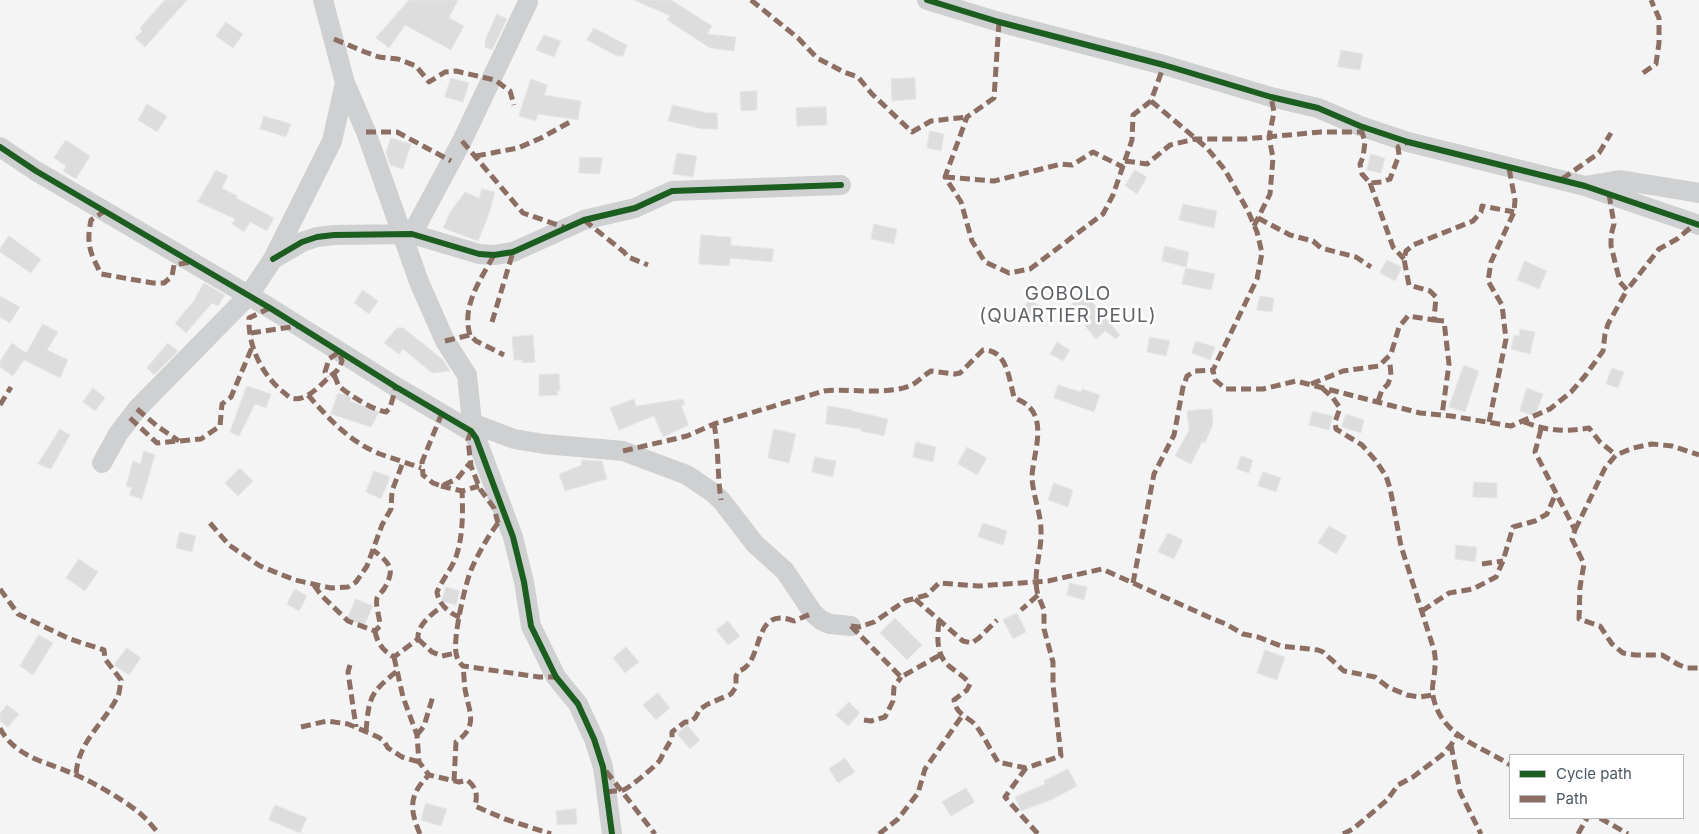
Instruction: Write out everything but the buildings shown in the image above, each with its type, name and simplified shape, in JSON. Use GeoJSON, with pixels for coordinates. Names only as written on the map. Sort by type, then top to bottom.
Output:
{"type":"FeatureCollection","features":[{"type":"Feature","properties":{"kind":"street"},"geometry":{"type":"LineString","coordinates":[[323,0],[344,83],[407,234],[411,261],[445,341],[467,375],[471,427],[513,536],[524,582],[528,613],[535,636],[556,677],[578,704],[594,738],[603,766],[612,834]]}},
{"type":"Feature","properties":{"kind":"street"},"geometry":{"type":"LineString","coordinates":[[927,0],[999,22],[1164,65],[1271,97],[1318,108],[1360,126],[1408,142],[1585,186],[1699,225]]}},
{"type":"Feature","properties":{"kind":"street"},"geometry":{"type":"LineString","coordinates":[[407,234],[462,141],[528,2]]}},
{"type":"Feature","properties":{"kind":"street"},"geometry":{"type":"LineString","coordinates":[[102,463],[118,434],[137,409],[248,295],[273,259],[332,140],[344,83]]}},
{"type":"Feature","properties":{"kind":"street"},"geometry":{"type":"LineString","coordinates":[[0,147],[36,171],[301,326],[396,387],[471,427],[514,439],[544,444],[623,451],[687,475],[721,500],[755,544],[785,571],[813,613],[821,620],[830,624],[851,626]]}},
{"type":"Feature","properties":{"kind":"street"},"geometry":{"type":"LineString","coordinates":[[1585,186],[1620,180],[1699,193]]}},
{"type":"Feature","properties":{"kind":"street"},"geometry":{"type":"LineString","coordinates":[[273,259],[302,242],[317,237],[334,235],[407,234],[479,254],[494,255],[513,252],[584,220],[634,208],[672,191],[841,185]]}},
{"type":"Feature","properties":{"kind":"marked path"},"geometry":{"type":"LineString","coordinates":[[751,0],[798,38],[817,58],[858,77],[872,94],[912,132],[931,121],[967,117]]}},
{"type":"Feature","properties":{"kind":"marked path"},"geometry":{"type":"LineString","coordinates":[[1643,73],[1656,64],[1659,43],[1659,18],[1651,0]]}},
{"type":"Feature","properties":{"kind":"marked path"},"geometry":{"type":"LineString","coordinates":[[999,22],[994,98],[967,117],[945,177],[961,202],[972,241],[985,262],[1009,273],[1030,269],[1103,214],[1113,195],[1132,140],[1133,115],[1151,101],[1164,65]]}},
{"type":"Feature","properties":{"kind":"marked path"},"geometry":{"type":"LineString","coordinates":[[334,39],[379,57],[398,59],[416,66],[429,82],[445,72],[456,71],[495,80],[510,91],[514,105]]}},
{"type":"Feature","properties":{"kind":"marked path"},"geometry":{"type":"LineString","coordinates":[[1254,226],[1270,194],[1273,158],[1269,137],[1274,112],[1271,97]]}},
{"type":"Feature","properties":{"kind":"marked path"},"geometry":{"type":"LineString","coordinates":[[1151,101],[1207,148],[1225,170],[1248,211],[1257,232],[1262,253],[1257,279],[1213,370],[1215,380],[1226,389],[1263,389],[1296,381],[1420,413],[1511,426],[1550,409],[1571,392],[1585,376],[1603,351],[1608,324],[1627,290]]}},
{"type":"Feature","properties":{"kind":"marked path"},"geometry":{"type":"LineString","coordinates":[[476,156],[518,148],[570,122]]}},
{"type":"Feature","properties":{"kind":"marked path"},"geometry":{"type":"LineString","coordinates":[[1361,129],[1365,142],[1360,164],[1362,174],[1370,183],[1390,179],[1399,155],[1398,147],[1408,142]]}},
{"type":"Feature","properties":{"kind":"marked path"},"geometry":{"type":"LineString","coordinates":[[366,132],[397,132],[451,161]]}},
{"type":"Feature","properties":{"kind":"marked path"},"geometry":{"type":"LineString","coordinates":[[1125,161],[1147,164],[1170,145],[1195,139],[1245,139],[1321,132],[1363,132]]}},
{"type":"Feature","properties":{"kind":"marked path"},"geometry":{"type":"LineString","coordinates":[[1562,179],[1599,153],[1611,133]]}},
{"type":"Feature","properties":{"kind":"marked path"},"geometry":{"type":"LineString","coordinates":[[462,141],[523,213],[564,227]]}},
{"type":"Feature","properties":{"kind":"marked path"},"geometry":{"type":"LineString","coordinates":[[945,177],[994,181],[1061,164],[1072,165],[1093,152],[1123,167]]}},
{"type":"Feature","properties":{"kind":"marked path"},"geometry":{"type":"LineString","coordinates":[[1489,422],[1506,339],[1502,305],[1488,281],[1491,262],[1514,212],[1515,200],[1509,168]]}},
{"type":"Feature","properties":{"kind":"marked path"},"geometry":{"type":"LineString","coordinates":[[1370,183],[1393,247],[1404,259]]}},
{"type":"Feature","properties":{"kind":"marked path"},"geometry":{"type":"LineString","coordinates":[[1609,194],[1614,224],[1611,246],[1620,282],[1627,290],[1659,249],[1677,239],[1695,224]]}},
{"type":"Feature","properties":{"kind":"marked path"},"geometry":{"type":"LineString","coordinates":[[1311,384],[1343,371],[1379,366],[1391,354],[1399,327],[1408,316],[1434,320],[1436,297],[1430,291],[1409,285],[1404,259],[1406,251],[1413,245],[1473,221],[1481,212],[1482,206],[1514,212]]}},
{"type":"Feature","properties":{"kind":"marked path"},"geometry":{"type":"LineString","coordinates":[[106,210],[91,220],[89,236],[90,248],[101,274],[153,283],[164,283],[172,276],[174,265],[191,262]]}},
{"type":"Feature","properties":{"kind":"marked path"},"geometry":{"type":"LineString","coordinates":[[1258,218],[1290,235],[1313,241],[1321,248],[1356,257],[1371,267]]}},
{"type":"Feature","properties":{"kind":"marked path"},"geometry":{"type":"LineString","coordinates":[[584,220],[628,257],[648,265]]}},
{"type":"Feature","properties":{"kind":"marked path"},"geometry":{"type":"LineString","coordinates":[[492,322],[513,252]]}},
{"type":"Feature","properties":{"kind":"marked path"},"geometry":{"type":"LineString","coordinates":[[470,335],[468,324],[470,303],[478,283],[494,255]]}},
{"type":"Feature","properties":{"kind":"marked path"},"geometry":{"type":"LineString","coordinates":[[270,308],[249,318],[253,349],[268,376],[289,397],[301,398],[314,391],[337,371],[342,361],[339,352],[329,359],[325,372],[328,377]]}},
{"type":"Feature","properties":{"kind":"marked path"},"geometry":{"type":"LineString","coordinates":[[1434,320],[1444,321],[1449,364],[1442,415]]}},
{"type":"Feature","properties":{"kind":"marked path"},"geometry":{"type":"LineString","coordinates":[[251,333],[298,326]]}},
{"type":"Feature","properties":{"kind":"marked path"},"geometry":{"type":"LineString","coordinates":[[445,341],[470,335],[476,341],[504,355]]}},
{"type":"Feature","properties":{"kind":"marked path"},"geometry":{"type":"LineString","coordinates":[[130,418],[157,443],[201,439],[220,426],[222,404],[231,397],[253,345]]}},
{"type":"Feature","properties":{"kind":"marked path"},"geometry":{"type":"LineString","coordinates":[[623,451],[687,436],[714,424],[824,391],[891,390],[912,385],[931,371],[960,373],[983,350],[991,351],[997,354],[1006,366],[1014,397],[1027,405],[1037,421],[1038,430],[1032,478],[1041,531],[1036,579],[1038,595]]}},
{"type":"Feature","properties":{"kind":"marked path"},"geometry":{"type":"LineString","coordinates":[[1378,401],[1391,375],[1390,364],[1386,360]]}},
{"type":"Feature","properties":{"kind":"marked path"},"geometry":{"type":"LineString","coordinates":[[1133,583],[1154,474],[1174,435],[1183,387],[1187,376],[1195,371],[1213,370]]}},
{"type":"Feature","properties":{"kind":"marked path"},"geometry":{"type":"LineString","coordinates":[[334,375],[339,386],[349,394],[368,405],[386,412],[390,408],[396,387]]}},
{"type":"Feature","properties":{"kind":"marked path"},"geometry":{"type":"LineString","coordinates":[[0,405],[11,387]]}},
{"type":"Feature","properties":{"kind":"marked path"},"geometry":{"type":"LineString","coordinates":[[1322,388],[1340,408],[1335,422],[1336,429],[1362,445],[1386,476],[1401,546],[1434,650],[1433,696],[1437,710],[1453,731],[1509,764]]}},
{"type":"Feature","properties":{"kind":"marked path"},"geometry":{"type":"LineString","coordinates":[[308,395],[332,421],[359,443],[380,454],[421,468]]}},
{"type":"Feature","properties":{"kind":"marked path"},"geometry":{"type":"LineString","coordinates":[[137,409],[179,441]]}},
{"type":"Feature","properties":{"kind":"marked path"},"geometry":{"type":"LineString","coordinates":[[442,413],[422,462],[423,475],[433,483],[441,486],[457,479],[470,463]]}},
{"type":"Feature","properties":{"kind":"marked path"},"geometry":{"type":"LineString","coordinates":[[1524,422],[1556,430],[1589,428],[1600,442],[1616,455]]}},
{"type":"Feature","properties":{"kind":"marked path"},"geometry":{"type":"LineString","coordinates":[[714,424],[721,500]]}},
{"type":"Feature","properties":{"kind":"marked path"},"geometry":{"type":"LineString","coordinates":[[1541,429],[1535,452],[1575,530],[1572,539],[1584,564],[1580,587],[1579,619],[1600,626],[1612,644],[1623,653],[1662,655],[1687,668],[1699,668]]}},
{"type":"Feature","properties":{"kind":"marked path"},"geometry":{"type":"LineString","coordinates":[[471,431],[468,440],[471,466],[480,489],[494,508],[498,523],[502,527]]}},
{"type":"Feature","properties":{"kind":"marked path"},"geometry":{"type":"LineString","coordinates":[[1575,530],[1605,468],[1616,455],[1633,448],[1652,444],[1672,446],[1699,455]]}},
{"type":"Feature","properties":{"kind":"marked path"},"geometry":{"type":"LineString","coordinates":[[210,523],[229,545],[260,566],[295,580],[331,588],[348,587],[356,582],[367,566],[382,525],[391,509],[392,491],[403,462]]}},
{"type":"Feature","properties":{"kind":"marked path"},"geometry":{"type":"LineString","coordinates":[[441,486],[462,491],[479,486]]}},
{"type":"Feature","properties":{"kind":"marked path"},"geometry":{"type":"LineString","coordinates":[[460,617],[445,607],[439,600],[437,592],[454,562],[460,541],[462,491]]}},
{"type":"Feature","properties":{"kind":"marked path"},"geometry":{"type":"LineString","coordinates":[[1422,611],[1449,593],[1473,589],[1496,577],[1513,527],[1535,521],[1547,514],[1556,493]]}},
{"type":"Feature","properties":{"kind":"marked path"},"geometry":{"type":"LineString","coordinates":[[498,523],[471,570],[458,624],[457,657],[463,666],[539,677],[556,677]]}},
{"type":"Feature","properties":{"kind":"marked path"},"geometry":{"type":"LineString","coordinates":[[314,585],[321,595],[348,621],[375,631],[380,626],[377,598],[388,582],[390,571],[384,559],[373,550]]}},
{"type":"Feature","properties":{"kind":"marked path"},"geometry":{"type":"LineString","coordinates":[[1482,564],[1503,561]]}},
{"type":"Feature","properties":{"kind":"marked path"},"geometry":{"type":"LineString","coordinates":[[851,626],[859,627],[874,622],[905,601],[927,595],[939,583],[978,586],[1048,581],[1102,569],[1226,624],[1243,634],[1258,637],[1281,646],[1318,650],[1323,652],[1344,671],[1375,677],[1388,687],[1407,695],[1419,697],[1433,695]]}},
{"type":"Feature","properties":{"kind":"marked path"},"geometry":{"type":"LineString","coordinates":[[0,589],[18,614],[70,639],[104,650],[105,659],[121,680],[118,696],[81,752],[76,775]]}},
{"type":"Feature","properties":{"kind":"marked path"},"geometry":{"type":"LineString","coordinates":[[939,622],[938,640],[942,657],[949,666],[963,676],[970,684],[967,690],[954,700],[955,706],[960,713],[974,723],[998,762],[1026,768],[1061,756],[1053,685],[1053,662],[1044,629],[1044,610],[1038,595],[1021,610]]}},
{"type":"Feature","properties":{"kind":"marked path"},"geometry":{"type":"LineString","coordinates":[[915,599],[963,641],[972,643],[997,620]]}},
{"type":"Feature","properties":{"kind":"marked path"},"geometry":{"type":"LineString","coordinates":[[375,631],[381,646],[394,657],[418,639],[418,634],[423,624],[444,605]]}},
{"type":"Feature","properties":{"kind":"marked path"},"geometry":{"type":"LineString","coordinates":[[607,792],[626,789],[654,767],[672,739],[672,732],[685,722],[690,722],[695,718],[700,709],[731,694],[736,687],[736,676],[739,671],[747,666],[753,657],[760,637],[765,627],[771,621],[780,618],[794,621],[813,613]]}},
{"type":"Feature","properties":{"kind":"marked path"},"geometry":{"type":"LineString","coordinates":[[851,626],[901,677],[940,655]]}},
{"type":"Feature","properties":{"kind":"marked path"},"geometry":{"type":"LineString","coordinates":[[418,639],[432,652],[442,656],[456,653]]}},
{"type":"Feature","properties":{"kind":"marked path"},"geometry":{"type":"LineString","coordinates":[[394,657],[403,697],[417,735],[419,762],[429,775],[459,782],[467,780],[476,791],[475,806],[505,819],[551,834]]}},
{"type":"Feature","properties":{"kind":"marked path"},"geometry":{"type":"LineString","coordinates":[[350,665],[348,672],[356,727]]}},
{"type":"Feature","properties":{"kind":"marked path"},"geometry":{"type":"LineString","coordinates":[[454,781],[456,742],[468,730],[471,718],[465,689],[463,666]]}},
{"type":"Feature","properties":{"kind":"marked path"},"geometry":{"type":"LineString","coordinates":[[366,731],[368,710],[372,696],[397,671]]}},
{"type":"Feature","properties":{"kind":"marked path"},"geometry":{"type":"LineString","coordinates":[[864,720],[871,721],[885,717],[893,701],[894,687],[901,677]]}},
{"type":"Feature","properties":{"kind":"marked path"},"geometry":{"type":"LineString","coordinates":[[417,735],[424,726],[433,696]]}},
{"type":"Feature","properties":{"kind":"marked path"},"geometry":{"type":"LineString","coordinates":[[879,834],[898,819],[918,793],[925,769],[962,716]]}},
{"type":"Feature","properties":{"kind":"marked path"},"geometry":{"type":"LineString","coordinates":[[301,727],[327,721],[348,724],[378,737],[384,741],[388,748],[402,757],[419,762]]}},
{"type":"Feature","properties":{"kind":"marked path"},"geometry":{"type":"LineString","coordinates":[[0,728],[6,738],[23,753],[83,778],[112,794],[138,812],[159,834]]}},
{"type":"Feature","properties":{"kind":"marked path"},"geometry":{"type":"LineString","coordinates":[[1343,834],[1353,829],[1387,800],[1398,785],[1413,777],[1442,755],[1457,735]]}},
{"type":"Feature","properties":{"kind":"marked path"},"geometry":{"type":"LineString","coordinates":[[1451,745],[1460,792],[1481,834]]}},
{"type":"Feature","properties":{"kind":"marked path"},"geometry":{"type":"LineString","coordinates":[[1026,768],[1005,797],[1038,834]]}},
{"type":"Feature","properties":{"kind":"marked path"},"geometry":{"type":"LineString","coordinates":[[606,771],[655,834]]}},
{"type":"Feature","properties":{"kind":"marked path"},"geometry":{"type":"LineString","coordinates":[[420,834],[414,817],[414,795],[429,775]]}},
{"type":"Feature","properties":{"kind":"marked path"},"geometry":{"type":"LineString","coordinates":[[1578,834],[1586,819]]}},
{"type":"Feature","properties":{"kind":"marked path"},"geometry":{"type":"LineString","coordinates":[[1602,819],[1628,834]]}},
{"type":"Feature","properties":{"kind":"cycle path"},"geometry":{"type":"LineString","coordinates":[[927,0],[999,22],[1164,65],[1271,97],[1318,108],[1360,126],[1408,142],[1585,186],[1699,225]]}},
{"type":"Feature","properties":{"kind":"cycle path"},"geometry":{"type":"LineString","coordinates":[[0,147],[36,171],[270,308],[396,387],[471,431],[476,438],[513,537],[524,582],[531,626],[556,677],[578,704],[594,739],[603,767],[612,834]]}},
{"type":"Feature","properties":{"kind":"cycle path"},"geometry":{"type":"LineString","coordinates":[[273,259],[302,242],[317,237],[334,235],[412,234],[479,254],[494,255],[513,252],[584,220],[635,208],[672,191],[841,185]]}},
{"type":"Feature","properties":{"kind":"district","name":"GOBOLO (QUARTIER PEUL)"},"geometry":{"type":"Point","coordinates":[1068,305]}}]}
